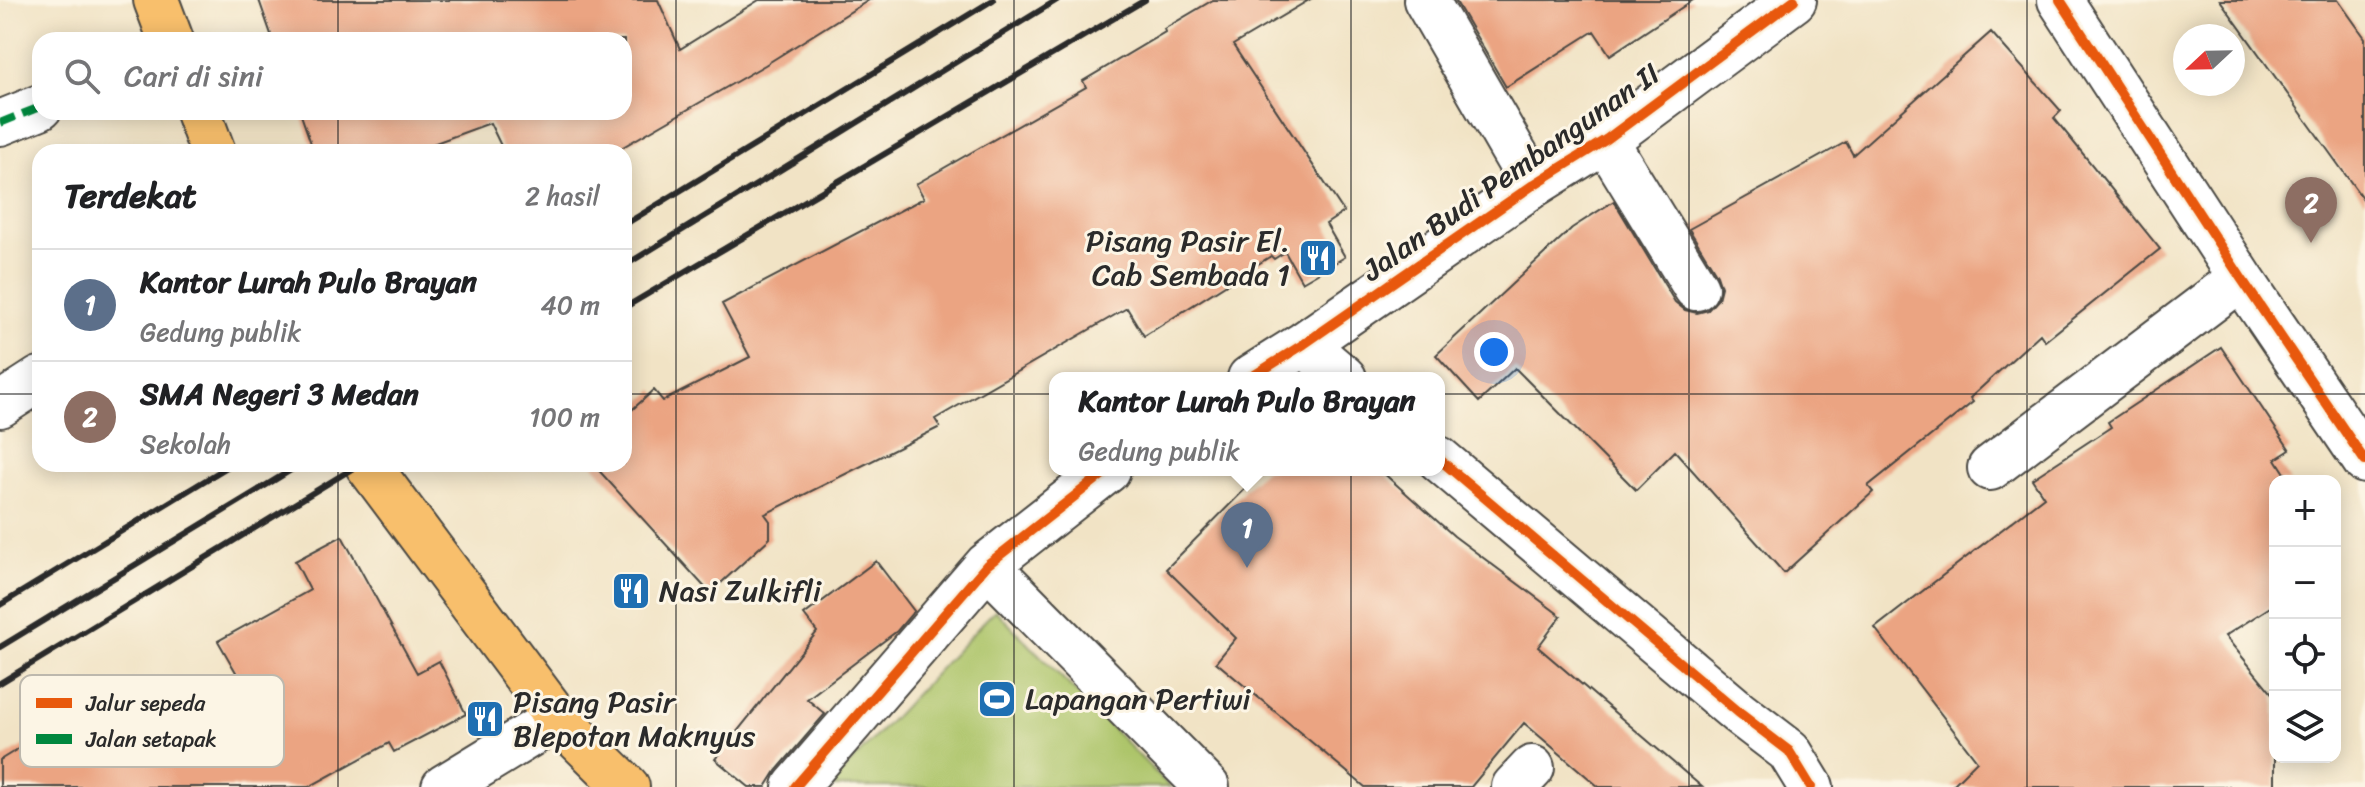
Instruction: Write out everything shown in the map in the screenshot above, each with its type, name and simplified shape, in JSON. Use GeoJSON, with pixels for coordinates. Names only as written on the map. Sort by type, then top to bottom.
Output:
{"type":"FeatureCollection","features":[{"type":"Feature","properties":{"kind":"main road"},"geometry":{"type":"LineString","coordinates":[[156,0],[168,32]]}},
{"type":"Feature","properties":{"kind":"main road"},"geometry":{"type":"LineString","coordinates":[[201,120],[210,144]]}},
{"type":"Feature","properties":{"kind":"main road"},"geometry":{"type":"LineString","coordinates":[[373,472],[557,718],[627,787]]}},
{"type":"Feature","properties":{"kind":"street"},"geometry":{"type":"LineString","coordinates":[[1426,0],[1533,185]]}},
{"type":"Feature","properties":{"kind":"street","name":"Jalan Budi Pembangunan II"},"geometry":{"type":"LineString","coordinates":[[1260,372],[1533,185],[1607,139],[1794,0]]}},
{"type":"Feature","properties":{"kind":"street"},"geometry":{"type":"LineString","coordinates":[[2060,0],[2241,278],[2365,461]]}},
{"type":"Feature","properties":{"kind":"street"},"geometry":{"type":"LineString","coordinates":[[0,123],[32,110]]}},
{"type":"Feature","properties":{"kind":"street"},"geometry":{"type":"LineString","coordinates":[[1607,139],[1696,288]]}},
{"type":"Feature","properties":{"kind":"street"},"geometry":{"type":"LineString","coordinates":[[1990,468],[2241,278]]}},
{"type":"Feature","properties":{"kind":"street"},"geometry":{"type":"LineString","coordinates":[[1304,344],[1337,372]]}},
{"type":"Feature","properties":{"kind":"street"},"geometry":{"type":"LineString","coordinates":[[0,405],[32,384]]}},
{"type":"Feature","properties":{"kind":"street"},"geometry":{"type":"LineString","coordinates":[[1445,464],[1738,712],[1789,751],[1811,787]]}},
{"type":"Feature","properties":{"kind":"street"},"geometry":{"type":"LineString","coordinates":[[795,787],[987,565],[1100,476]]}},
{"type":"Feature","properties":{"kind":"street"},"geometry":{"type":"LineString","coordinates":[[987,565],[1207,787]]}},
{"type":"Feature","properties":{"kind":"street"},"geometry":{"type":"LineString","coordinates":[[444,787],[557,718]]}},
{"type":"Feature","properties":{"kind":"green space","name":"Lapangan Pertiwi"},"geometry":{"type":"Polygon","coordinates":[[[995,610],[1170,787],[828,787],[995,610]]]}},
{"type":"Feature","properties":{"kind":"building"},"geometry":{"type":"Polygon","coordinates":[[[259,0],[658,0],[680,49],[759,0],[869,0],[765,65],[628,144],[500,144],[490,123],[433,144],[311,144],[303,120],[632,120],[632,32],[270,32],[259,0]]]}},
{"type":"Feature","properties":{"kind":"building"},"geometry":{"type":"Polygon","coordinates":[[[1213,0],[1309,0],[1233,45],[1344,212],[1326,224],[1345,257],[1302,282],[1285,252],[1274,259],[1271,256],[1144,336],[1127,308],[935,419],[940,427],[765,514],[770,521],[770,538],[710,593],[600,472],[632,472],[632,410],[654,390],[663,401],[750,357],[722,304],[924,198],[916,184],[1086,87],[1083,81],[1165,32],[1164,29],[1213,0]]]}},
{"type":"Feature","properties":{"kind":"building"},"geometry":{"type":"Polygon","coordinates":[[[1455,0],[1693,0],[1610,55],[1594,31],[1506,87],[1455,0]]]}},
{"type":"Feature","properties":{"kind":"building"},"geometry":{"type":"Polygon","coordinates":[[[2220,0],[2338,0],[2365,38],[2365,202],[2245,35],[2245,24],[2237,24],[2220,0]]]}},
{"type":"Feature","properties":{"kind":"building"},"geometry":{"type":"Polygon","coordinates":[[[1991,32],[2061,111],[2054,118],[2160,249],[2045,341],[2040,334],[1970,398],[1973,402],[1868,486],[1873,492],[1784,573],[1675,451],[1636,490],[1515,368],[1479,402],[1436,355],[1572,228],[1614,201],[1675,302],[1685,310],[1697,313],[1708,310],[1718,299],[1721,287],[1689,229],[1846,142],[1853,155],[1991,32]]]}},
{"type":"Feature","properties":{"kind":"building"},"geometry":{"type":"Polygon","coordinates":[[[2221,347],[2290,450],[2276,459],[2286,475],[2269,475],[2269,608],[2225,636],[2269,690],[2269,763],[2275,763],[2275,787],[1951,787],[1977,761],[1875,628],[2044,497],[2032,479],[2111,427],[2108,422],[2221,347]]]}},
{"type":"Feature","properties":{"kind":"building"},"geometry":{"type":"Polygon","coordinates":[[[1258,476],[1387,476],[1454,536],[1561,616],[1538,647],[1702,787],[1599,787],[1524,723],[1471,787],[1365,787],[1216,662],[1236,638],[1166,569],[1258,476]]]}},
{"type":"Feature","properties":{"kind":"building"},"geometry":{"type":"Polygon","coordinates":[[[342,536],[417,673],[439,661],[466,714],[394,752],[389,743],[309,787],[0,787],[0,760],[20,748],[20,767],[284,767],[284,675],[238,675],[218,641],[310,590],[295,561],[342,536]]]}},
{"type":"Feature","properties":{"kind":"building"},"geometry":{"type":"Polygon","coordinates":[[[876,561],[914,611],[897,631],[807,699],[825,714],[766,787],[749,787],[715,759],[817,632],[804,615],[876,561]]]}},
{"type":"Feature","properties":{"kind":"railway"},"geometry":{"type":"LineString","coordinates":[[632,220],[993,0]]}},
{"type":"Feature","properties":{"kind":"railway"},"geometry":{"type":"LineString","coordinates":[[632,261],[1057,0]]}},
{"type":"Feature","properties":{"kind":"railway"},"geometry":{"type":"LineString","coordinates":[[632,303],[1145,0]]}},
{"type":"Feature","properties":{"kind":"railway"},"geometry":{"type":"LineString","coordinates":[[0,605],[219,472]]}},
{"type":"Feature","properties":{"kind":"railway"},"geometry":{"type":"LineString","coordinates":[[0,647],[288,472]]}},
{"type":"Feature","properties":{"kind":"railway"},"geometry":{"type":"LineString","coordinates":[[0,683],[347,472]]}},
{"type":"Feature","properties":{"kind":"marked path"},"geometry":{"type":"LineString","coordinates":[[0,123],[32,110]]}},
{"type":"Feature","properties":{"kind":"cycle path"},"geometry":{"type":"LineString","coordinates":[[1260,372],[1533,185],[1607,139],[1794,0]]}},
{"type":"Feature","properties":{"kind":"cycle path"},"geometry":{"type":"LineString","coordinates":[[2060,0],[2241,278],[2365,461]]}},
{"type":"Feature","properties":{"kind":"cycle path"},"geometry":{"type":"LineString","coordinates":[[1445,464],[1738,712],[1789,751],[1811,787]]}},
{"type":"Feature","properties":{"kind":"cycle path"},"geometry":{"type":"LineString","coordinates":[[795,787],[987,565],[1100,476]]}},
{"type":"Feature","properties":{"kind":"place","name":"SMA Negeri 3 Medan"},"geometry":{"type":"Point","coordinates":[2311,243]}},
{"type":"Feature","properties":{"kind":"place","name":"Pisang Pasir El. Cab Sembada 1"},"geometry":{"type":"Point","coordinates":[1318,258]}},
{"type":"Feature","properties":{"kind":"place","name":"Kantor Lurah Pulo Brayan"},"geometry":{"type":"Point","coordinates":[1247,568]}},
{"type":"Feature","properties":{"kind":"place","name":"Nasi Zulkifli"},"geometry":{"type":"Point","coordinates":[631,591]}},
{"type":"Feature","properties":{"kind":"place","name":"Lapangan Pertiwi"},"geometry":{"type":"Point","coordinates":[997,699]}},
{"type":"Feature","properties":{"kind":"place","name":"Pisang Pasir Blepotan Maknyus"},"geometry":{"type":"Point","coordinates":[485,719]}}]}
